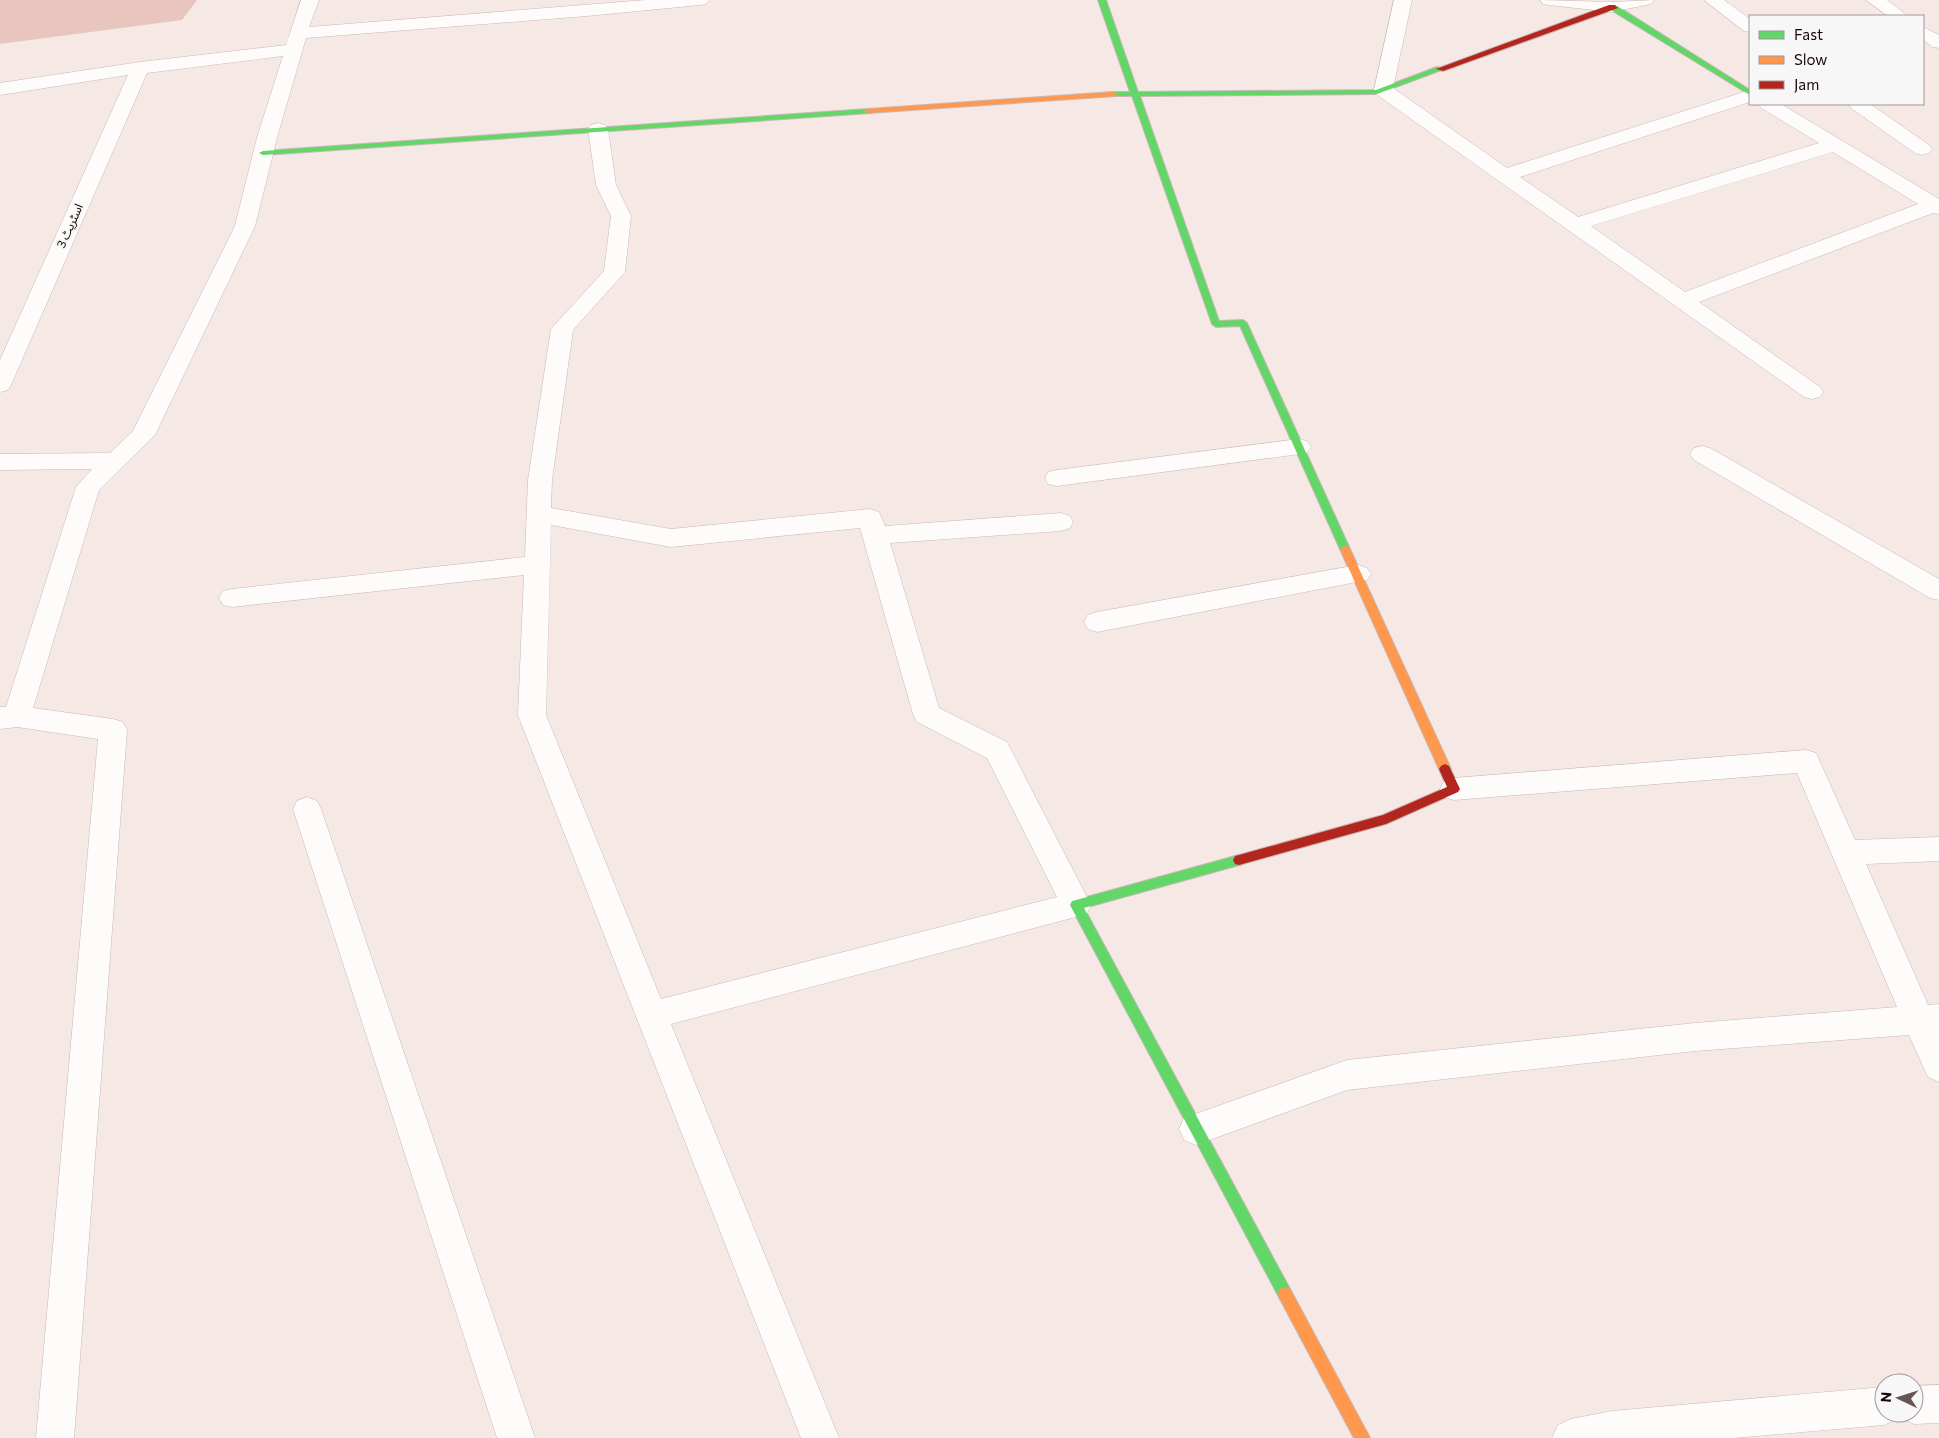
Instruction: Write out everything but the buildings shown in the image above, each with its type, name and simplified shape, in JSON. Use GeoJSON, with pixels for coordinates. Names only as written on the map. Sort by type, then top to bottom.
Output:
{"type":"FeatureCollection","features":[{"type":"Feature","properties":{"kind":"street"},"geometry":{"type":"LineString","coordinates":[[54,1438],[113,730],[9,717],[88,487],[143,435],[245,226],[263,153],[310,0]]}},
{"type":"Feature","properties":{"kind":"street"},"geometry":{"type":"LineString","coordinates":[[0,89],[140,68],[296,41],[700,0]]}},
{"type":"Feature","properties":{"kind":"street"},"geometry":{"type":"LineString","coordinates":[[1102,0],[1136,92],[1216,324],[1243,323],[1454,789]]}},
{"type":"Feature","properties":{"kind":"street"},"geometry":{"type":"LineString","coordinates":[[1382,90],[1403,0]]}},
{"type":"Feature","properties":{"kind":"street"},"geometry":{"type":"LineString","coordinates":[[1549,0],[1612,7],[1749,94]]}},
{"type":"Feature","properties":{"kind":"street"},"geometry":{"type":"LineString","coordinates":[[263,153],[1136,92],[1377,92],[1612,7],[1645,0]]}},
{"type":"Feature","properties":{"kind":"street"},"geometry":{"type":"LineString","coordinates":[[1713,0],[1749,26]]}},
{"type":"Feature","properties":{"kind":"street"},"geometry":{"type":"LineString","coordinates":[[1875,0],[1898,15]]}},
{"type":"Feature","properties":{"kind":"street"},"geometry":{"type":"LineString","coordinates":[[1924,33],[1939,43]]}},
{"type":"Feature","properties":{"kind":"street","name":"اسٹریٹ 3"},"geometry":{"type":"LineString","coordinates":[[0,385],[140,68]]}},
{"type":"Feature","properties":{"kind":"street"},"geometry":{"type":"LineString","coordinates":[[1382,90],[1812,392]]}},
{"type":"Feature","properties":{"kind":"street"},"geometry":{"type":"LineString","coordinates":[[1504,176],[1749,95]]}},
{"type":"Feature","properties":{"kind":"street"},"geometry":{"type":"LineString","coordinates":[[1770,105],[1936,206]]}},
{"type":"Feature","properties":{"kind":"street"},"geometry":{"type":"LineString","coordinates":[[1859,105],[1922,149]]}},
{"type":"Feature","properties":{"kind":"street"},"geometry":{"type":"LineString","coordinates":[[598,129],[606,185],[621,216],[614,272],[562,329],[540,480],[532,715],[820,1438]]}},
{"type":"Feature","properties":{"kind":"street"},"geometry":{"type":"LineString","coordinates":[[1574,225],[1834,145]]}},
{"type":"Feature","properties":{"kind":"street"},"geometry":{"type":"LineString","coordinates":[[1682,300],[1936,206]]}},
{"type":"Feature","properties":{"kind":"street"},"geometry":{"type":"LineString","coordinates":[[1057,478],[1299,447]]}},
{"type":"Feature","properties":{"kind":"street"},"geometry":{"type":"LineString","coordinates":[[1702,454],[1939,591]]}},
{"type":"Feature","properties":{"kind":"street"},"geometry":{"type":"LineString","coordinates":[[0,462],[116,461]]}},
{"type":"Feature","properties":{"kind":"street"},"geometry":{"type":"LineString","coordinates":[[539,514],[671,538],[870,518],[927,714],[997,750],[1076,905],[1362,1438]]}},
{"type":"Feature","properties":{"kind":"street"},"geometry":{"type":"LineString","coordinates":[[875,535],[1061,522]]}},
{"type":"Feature","properties":{"kind":"street"},"geometry":{"type":"LineString","coordinates":[[232,598],[537,565]]}},
{"type":"Feature","properties":{"kind":"street"},"geometry":{"type":"LineString","coordinates":[[1096,622],[1358,574]]}},
{"type":"Feature","properties":{"kind":"street"},"geometry":{"type":"LineString","coordinates":[[652,1015],[1076,905],[1386,819],[1454,789],[1806,761],[1846,854],[1929,1019],[1939,1067]]}},
{"type":"Feature","properties":{"kind":"street"},"geometry":{"type":"LineString","coordinates":[[307,809],[516,1438]]}},
{"type":"Feature","properties":{"kind":"street"},"geometry":{"type":"LineString","coordinates":[[1846,854],[1939,849]]}},
{"type":"Feature","properties":{"kind":"street"},"geometry":{"type":"LineString","coordinates":[[1196,1130],[1347,1075],[1695,1037],[1929,1019]]}},
{"type":"Feature","properties":{"kind":"street"},"geometry":{"type":"LineString","coordinates":[[1924,1405],[1939,1404]]}},
{"type":"Feature","properties":{"kind":"street"},"geometry":{"type":"LineString","coordinates":[[1571,1438],[1612,1430],[1874,1407]]}},
{"type":"Feature","properties":{"kind":"shaded area"},"geometry":{"type":"Polygon","coordinates":[[[0,0],[197,0],[182,20],[0,44],[0,0]]]}},
{"type":"Feature","properties":{"kind":"traffic: fast"},"geometry":{"type":"LineString","coordinates":[[1102,0],[1216,324],[1243,323],[1345,549]]}},
{"type":"Feature","properties":{"kind":"traffic: fast"},"geometry":{"type":"LineString","coordinates":[[1614,8],[1749,92]]}},
{"type":"Feature","properties":{"kind":"traffic: fast"},"geometry":{"type":"LineString","coordinates":[[1113,94],[1377,92],[1440,69]]}},
{"type":"Feature","properties":{"kind":"traffic: fast"},"geometry":{"type":"LineString","coordinates":[[263,153],[868,111]]}},
{"type":"Feature","properties":{"kind":"traffic: fast"},"geometry":{"type":"LineString","coordinates":[[1239,860],[1076,905],[1285,1294]]}},
{"type":"Feature","properties":{"kind":"traffic: slow"},"geometry":{"type":"LineString","coordinates":[[868,111],[1113,94]]}},
{"type":"Feature","properties":{"kind":"traffic: slow"},"geometry":{"type":"LineString","coordinates":[[1345,549],[1445,769]]}},
{"type":"Feature","properties":{"kind":"traffic: slow"},"geometry":{"type":"LineString","coordinates":[[1285,1294],[1362,1438]]}},
{"type":"Feature","properties":{"kind":"traffic: jam"},"geometry":{"type":"LineString","coordinates":[[1440,69],[1612,7],[1614,8]]}},
{"type":"Feature","properties":{"kind":"traffic: jam"},"geometry":{"type":"LineString","coordinates":[[1239,860],[1386,819],[1454,789],[1445,769]]}}]}
